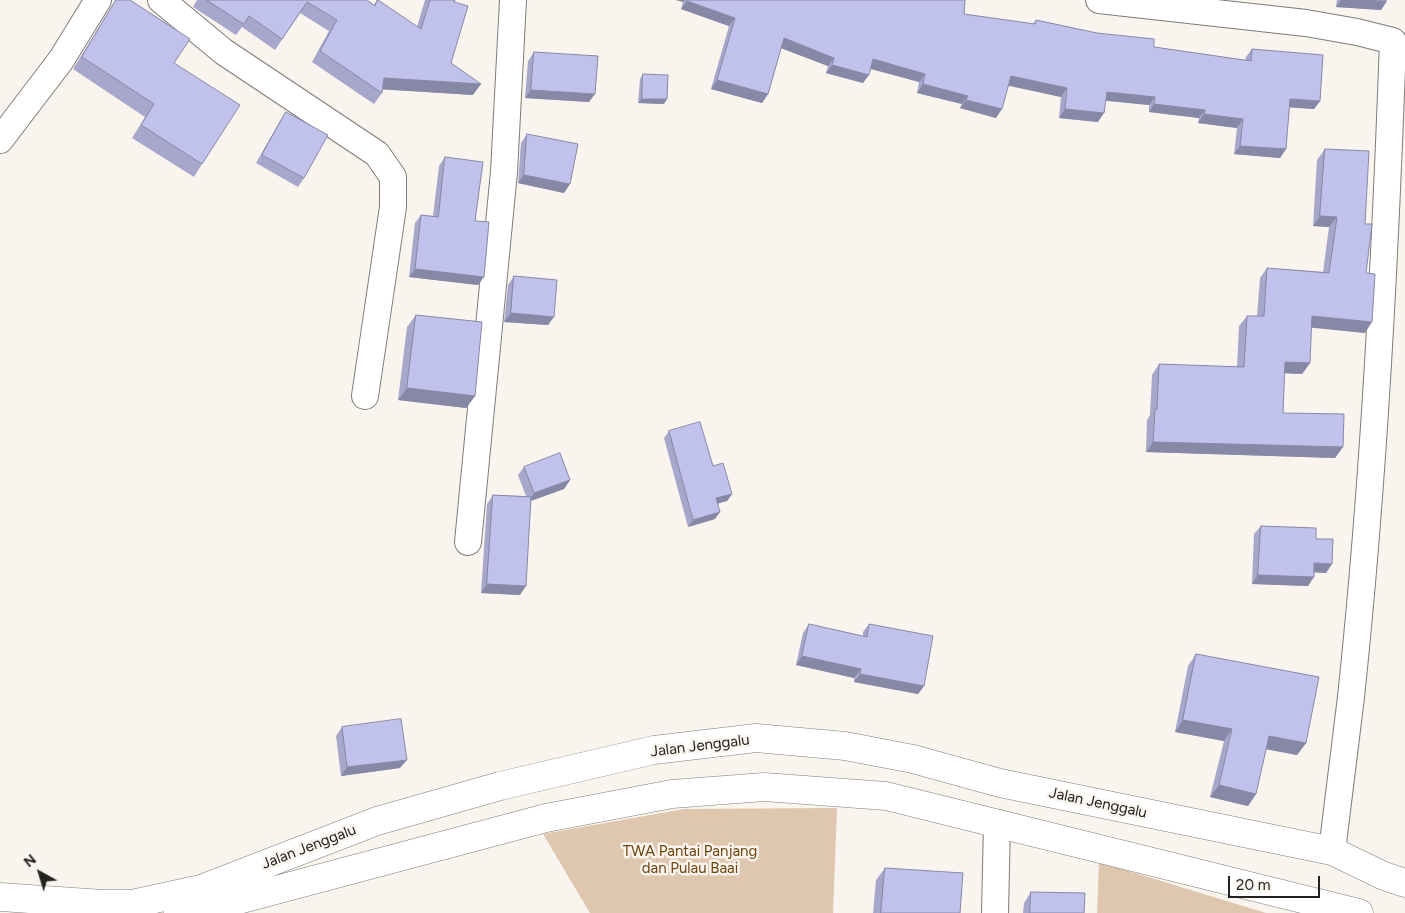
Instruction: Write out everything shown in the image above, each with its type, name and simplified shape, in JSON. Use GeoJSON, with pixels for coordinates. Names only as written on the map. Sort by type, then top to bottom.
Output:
{"type":"FeatureCollection","features":[{"type":"Feature","properties":{"kind":"main road","name":"Jalan Jenggalu"},"geometry":{"type":"LineString","coordinates":[[0,897],[103,904],[132,904],[201,888],[377,821],[500,786],[654,750],[756,738],[845,746],[913,759],[1000,783],[1332,852],[1384,876],[1405,883]]}},
{"type":"Feature","properties":{"kind":"main road","name":"Jalan Jenggalu"},"geometry":{"type":"LineString","coordinates":[[178,913],[227,903],[546,818],[672,794],[764,786],[886,796],[1359,913]]}},
{"type":"Feature","properties":{"kind":"street"},"geometry":{"type":"LineString","coordinates":[[0,140],[61,60],[98,0]]}},
{"type":"Feature","properties":{"kind":"street"},"geometry":{"type":"LineString","coordinates":[[161,0],[224,52],[377,154],[393,177],[393,207],[365,396]]}},
{"type":"Feature","properties":{"kind":"street"},"geometry":{"type":"LineString","coordinates":[[468,542],[504,172],[512,0]]}},
{"type":"Feature","properties":{"kind":"street"},"geometry":{"type":"LineString","coordinates":[[1099,0],[1306,23],[1399,42],[1396,212],[1351,698],[1332,852]]}},
{"type":"Feature","properties":{"kind":"street"},"geometry":{"type":"LineString","coordinates":[[995,913],[998,823]]}},
{"type":"Feature","properties":{"kind":"green space","name":"TWA Pantai Panjang dan Pulau Baai"},"geometry":{"type":"Polygon","coordinates":[[[837,808],[833,913],[590,913],[543,834],[684,809],[837,808]]]}},
{"type":"Feature","properties":{"kind":"green space"},"geometry":{"type":"Polygon","coordinates":[[[1099,862],[1266,913],[1097,913],[1099,862]]]}},
{"type":"Feature","properties":{"kind":"building"},"geometry":{"type":"Polygon","coordinates":[[[116,0],[130,0],[190,39],[174,63],[240,105],[202,164],[141,125],[154,104],[82,57],[116,0]]]}},
{"type":"Feature","properties":{"kind":"building"},"geometry":{"type":"Polygon","coordinates":[[[207,0],[367,0],[375,6],[378,0],[421,29],[430,0],[455,0],[454,2],[468,6],[451,63],[481,84],[384,78],[382,93],[320,51],[337,20],[307,2],[282,39],[249,16],[244,24],[207,0]]]}},
{"type":"Feature","properties":{"kind":"building"},"geometry":{"type":"Polygon","coordinates":[[[687,0],[965,0],[964,14],[1035,24],[1036,20],[1097,33],[1154,39],[1154,47],[1251,61],[1252,49],[1323,55],[1320,101],[1290,99],[1286,149],[1240,146],[1243,119],[1204,114],[1205,110],[1154,104],[1155,97],[1107,92],[1104,113],[1065,109],[1067,88],[1011,76],[1002,109],[966,100],[968,96],[923,84],[925,74],[873,59],[869,75],[832,65],[834,58],[784,38],[768,94],[717,80],[735,18],[687,0]]]}},
{"type":"Feature","properties":{"kind":"building"},"geometry":{"type":"Polygon","coordinates":[[[534,52],[598,56],[595,94],[531,90],[534,52]]]}},
{"type":"Feature","properties":{"kind":"building"},"geometry":{"type":"Polygon","coordinates":[[[643,74],[668,75],[667,99],[642,99],[643,74]]]}},
{"type":"Feature","properties":{"kind":"building"},"geometry":{"type":"Polygon","coordinates":[[[286,112],[328,135],[304,178],[262,155],[286,112]]]}},
{"type":"Feature","properties":{"kind":"building"},"geometry":{"type":"Polygon","coordinates":[[[527,134],[578,144],[570,184],[524,175],[527,134]]]}},
{"type":"Feature","properties":{"kind":"building"},"geometry":{"type":"Polygon","coordinates":[[[1325,149],[1369,151],[1365,224],[1372,224],[1366,273],[1375,274],[1372,322],[1312,316],[1310,363],[1285,362],[1283,413],[1344,414],[1343,447],[1153,442],[1159,364],[1244,367],[1247,316],[1264,316],[1267,268],[1329,273],[1337,217],[1320,216],[1325,149]]]}},
{"type":"Feature","properties":{"kind":"building"},"geometry":{"type":"Polygon","coordinates":[[[445,157],[483,162],[475,221],[489,222],[484,277],[415,269],[421,215],[438,217],[445,157]]]}},
{"type":"Feature","properties":{"kind":"building"},"geometry":{"type":"Polygon","coordinates":[[[514,276],[557,280],[554,317],[511,313],[514,276]]]}},
{"type":"Feature","properties":{"kind":"building"},"geometry":{"type":"Polygon","coordinates":[[[416,315],[482,322],[475,396],[407,388],[416,315]]]}},
{"type":"Feature","properties":{"kind":"building"},"geometry":{"type":"Polygon","coordinates":[[[700,422],[713,466],[723,463],[732,494],[716,498],[720,512],[693,520],[669,431],[700,422]]]}},
{"type":"Feature","properties":{"kind":"building"},"geometry":{"type":"Polygon","coordinates":[[[560,453],[570,480],[534,493],[524,467],[560,453]]]}},
{"type":"Feature","properties":{"kind":"building"},"geometry":{"type":"Polygon","coordinates":[[[493,495],[531,497],[526,586],[487,584],[493,495]]]}},
{"type":"Feature","properties":{"kind":"building"},"geometry":{"type":"Polygon","coordinates":[[[1261,526],[1316,528],[1316,539],[1333,539],[1332,564],[1314,563],[1314,577],[1258,575],[1261,526]]]}},
{"type":"Feature","properties":{"kind":"building"},"geometry":{"type":"Polygon","coordinates":[[[809,624],[867,637],[869,624],[933,636],[924,686],[860,674],[861,669],[802,656],[809,624]]]}},
{"type":"Feature","properties":{"kind":"building"},"geometry":{"type":"Polygon","coordinates":[[[1196,654],[1319,677],[1306,743],[1269,736],[1256,794],[1219,785],[1232,729],[1183,720],[1196,654]]]}},
{"type":"Feature","properties":{"kind":"building"},"geometry":{"type":"Polygon","coordinates":[[[401,719],[407,760],[347,767],[342,727],[401,719]]]}},
{"type":"Feature","properties":{"kind":"building"},"geometry":{"type":"Polygon","coordinates":[[[885,868],[963,873],[960,913],[881,913],[885,868]]]}},
{"type":"Feature","properties":{"kind":"building"},"geometry":{"type":"Polygon","coordinates":[[[1031,892],[1085,893],[1084,913],[1030,913],[1031,892]]]}}]}
